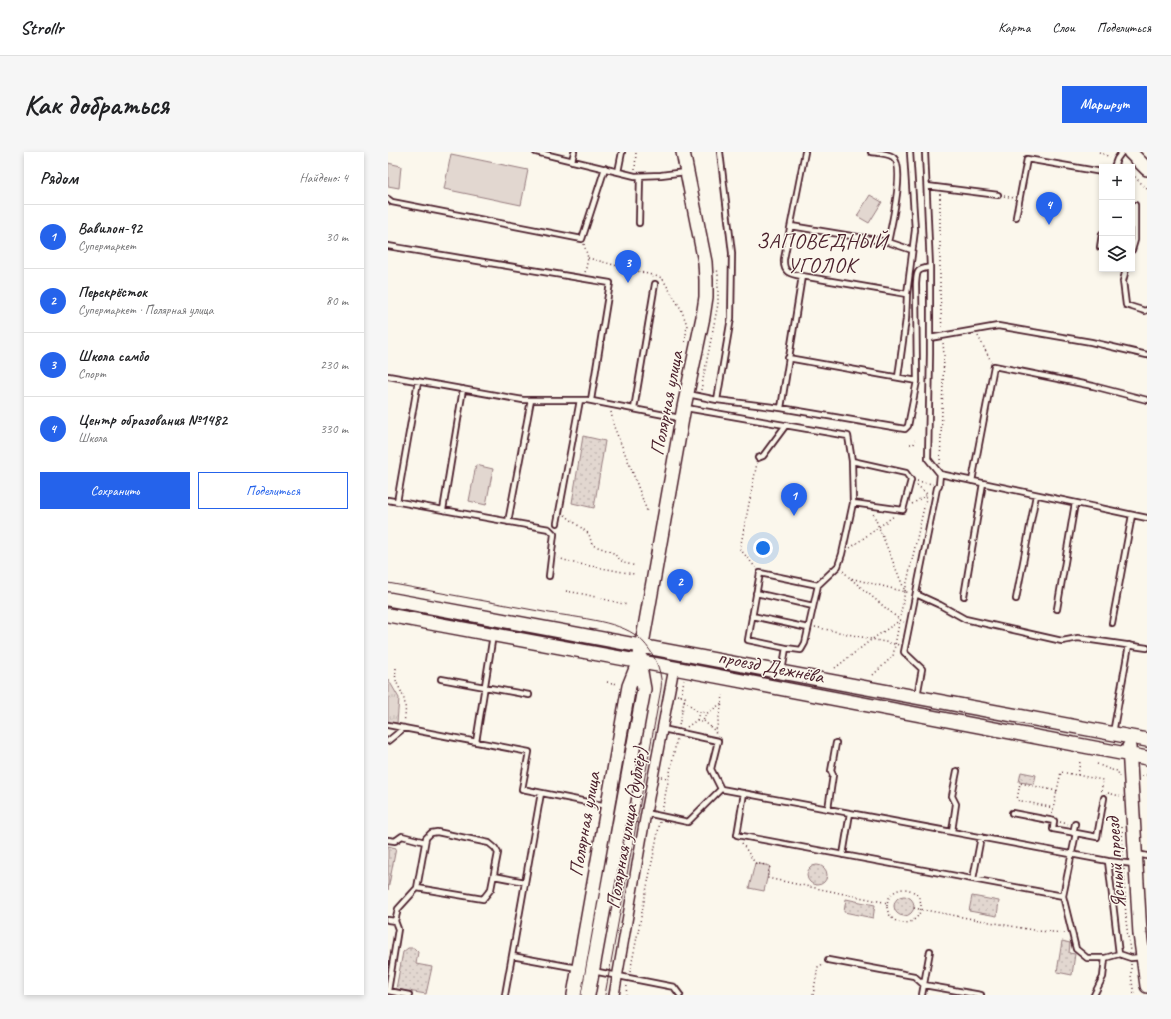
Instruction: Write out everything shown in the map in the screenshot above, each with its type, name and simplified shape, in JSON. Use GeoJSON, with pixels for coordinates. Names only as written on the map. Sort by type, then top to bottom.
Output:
{"type":"FeatureCollection","features":[{"type":"Feature","properties":{"kind":"main road","name":"Полярная улица"},"geometry":{"type":"LineString","coordinates":[[574,995],[629,686],[639,661],[642,647],[683,413],[706,297],[705,262],[683,152]]}},
{"type":"Feature","properties":{"kind":"main road"},"geometry":{"type":"LineString","coordinates":[[1130,152],[1147,170]]}},
{"type":"Feature","properties":{"kind":"main road","name":"проезд Дежнёва"},"geometry":{"type":"LineString","coordinates":[[388,599],[1129,738],[1147,740]]}},
{"type":"Feature","properties":{"kind":"main road","name":"проезд Дежнёва"},"geometry":{"type":"LineString","coordinates":[[388,615],[639,661],[1147,758]]}},
{"type":"Feature","properties":{"kind":"main road","name":"Полярная улица"},"geometry":{"type":"LineString","coordinates":[[588,995],[644,689],[639,661]]}},
{"type":"Feature","properties":{"kind":"main road","name":"Ясный проезд"},"geometry":{"type":"LineString","coordinates":[[1129,738],[1135,859],[1137,957],[1147,986]]}},
{"type":"Feature","properties":{"kind":"street","name":"Полярная улица (дублёр)"},"geometry":{"type":"LineString","coordinates":[[614,995],[646,813],[674,668]]}},
{"type":"Feature","properties":{"kind":"lane"},"geometry":{"type":"LineString","coordinates":[[536,152],[638,176],[687,172]]}},
{"type":"Feature","properties":{"kind":"lane"},"geometry":{"type":"LineString","coordinates":[[572,161],[574,152]]}},
{"type":"Feature","properties":{"kind":"lane"},"geometry":{"type":"LineString","coordinates":[[618,172],[622,152]]}},
{"type":"Feature","properties":{"kind":"lane"},"geometry":{"type":"LineString","coordinates":[[717,400],[730,318],[732,253],[720,152]]}},
{"type":"Feature","properties":{"kind":"lane"},"geometry":{"type":"LineString","coordinates":[[805,152],[784,266],[786,271],[802,276],[907,294]]}},
{"type":"Feature","properties":{"kind":"lane"},"geometry":{"type":"LineString","coordinates":[[871,152],[889,155],[894,157],[897,162],[898,192],[888,242]]}},
{"type":"Feature","properties":{"kind":"lane"},"geometry":{"type":"LineString","coordinates":[[898,377],[906,320],[907,294],[912,250],[916,230],[910,152]]}},
{"type":"Feature","properties":{"kind":"lane"},"geometry":{"type":"LineString","coordinates":[[925,152],[930,267],[928,459],[940,474],[1147,518]]}},
{"type":"Feature","properties":{"kind":"lane"},"geometry":{"type":"LineString","coordinates":[[1115,164],[1122,152]]}},
{"type":"Feature","properties":{"kind":"lane"},"geometry":{"type":"LineString","coordinates":[[1016,216],[1027,159],[1099,171]]}},
{"type":"Feature","properties":{"kind":"lane"},"geometry":{"type":"LineString","coordinates":[[388,199],[392,202],[582,239],[606,168]]}},
{"type":"Feature","properties":{"kind":"lane"},"geometry":{"type":"LineString","coordinates":[[638,176],[639,223]]}},
{"type":"Feature","properties":{"kind":"lane"},"geometry":{"type":"LineString","coordinates":[[927,186],[998,195]]}},
{"type":"Feature","properties":{"kind":"lane"},"geometry":{"type":"LineString","coordinates":[[791,226],[888,242],[912,250]]}},
{"type":"Feature","properties":{"kind":"lane"},"geometry":{"type":"LineString","coordinates":[[388,246],[610,284],[591,400]]}},
{"type":"Feature","properties":{"kind":"lane"},"geometry":{"type":"LineString","coordinates":[[687,394],[905,429],[908,426],[917,381],[917,272],[930,267]]}},
{"type":"Feature","properties":{"kind":"lane"},"geometry":{"type":"LineString","coordinates":[[1125,272],[1123,281],[1126,305],[1145,311],[1147,310]]}},
{"type":"Feature","properties":{"kind":"lane"},"geometry":{"type":"LineString","coordinates":[[781,408],[802,276]]}},
{"type":"Feature","properties":{"kind":"lane"},"geometry":{"type":"LineString","coordinates":[[634,410],[655,284]]}},
{"type":"Feature","properties":{"kind":"lane"},"geometry":{"type":"LineString","coordinates":[[930,338],[998,326],[1091,342],[1147,355]]}},
{"type":"Feature","properties":{"kind":"lane"},"geometry":{"type":"LineString","coordinates":[[788,358],[917,381]]}},
{"type":"Feature","properties":{"kind":"lane"},"geometry":{"type":"LineString","coordinates":[[972,481],[994,366],[1093,386],[1147,400]]}},
{"type":"Feature","properties":{"kind":"lane"},"geometry":{"type":"LineString","coordinates":[[388,376],[523,400],[591,400],[634,410],[683,413],[786,425],[848,436],[852,462],[853,503],[838,566],[818,584],[805,643],[801,650],[748,640],[760,573],[818,584]]}},
{"type":"Feature","properties":{"kind":"lane"},"geometry":{"type":"LineString","coordinates":[[397,502],[418,381]]}},
{"type":"Feature","properties":{"kind":"lane"},"geometry":{"type":"LineString","coordinates":[[442,510],[463,389]]}},
{"type":"Feature","properties":{"kind":"lane"},"geometry":{"type":"LineString","coordinates":[[508,522],[531,400]]}},
{"type":"Feature","properties":{"kind":"lane"},"geometry":{"type":"LineString","coordinates":[[557,523],[580,400]]}},
{"type":"Feature","properties":{"kind":"lane"},"geometry":{"type":"LineString","coordinates":[[758,459],[763,456],[786,425]]}},
{"type":"Feature","properties":{"kind":"lane"},"geometry":{"type":"LineString","coordinates":[[852,462],[906,473],[911,480],[903,510],[853,503]]}},
{"type":"Feature","properties":{"kind":"lane"},"geometry":{"type":"LineString","coordinates":[[917,698],[922,669],[904,652],[940,474]]}},
{"type":"Feature","properties":{"kind":"lane"},"geometry":{"type":"LineString","coordinates":[[964,596],[983,483]]}},
{"type":"Feature","properties":{"kind":"lane"},"geometry":{"type":"LineString","coordinates":[[1016,599],[1036,495]]}},
{"type":"Feature","properties":{"kind":"lane"},"geometry":{"type":"LineString","coordinates":[[388,500],[549,529],[554,534],[549,576]]}},
{"type":"Feature","properties":{"kind":"lane"},"geometry":{"type":"LineString","coordinates":[[1057,609],[1075,503]]}},
{"type":"Feature","properties":{"kind":"lane"},"geometry":{"type":"LineString","coordinates":[[1112,623],[1132,515]]}},
{"type":"Feature","properties":{"kind":"lane"},"geometry":{"type":"LineString","coordinates":[[756,594],[813,606]]}},
{"type":"Feature","properties":{"kind":"lane"},"geometry":{"type":"LineString","coordinates":[[916,594],[965,619],[1062,642],[1078,638],[1147,648]]}},
{"type":"Feature","properties":{"kind":"lane"},"geometry":{"type":"LineString","coordinates":[[752,616],[809,627]]}},
{"type":"Feature","properties":{"kind":"lane"},"geometry":{"type":"LineString","coordinates":[[476,742],[493,635]]}},
{"type":"Feature","properties":{"kind":"lane"},"geometry":{"type":"LineString","coordinates":[[1112,734],[1129,645]]}},
{"type":"Feature","properties":{"kind":"lane"},"geometry":{"type":"LineString","coordinates":[[781,673],[786,648]]}},
{"type":"Feature","properties":{"kind":"lane"},"geometry":{"type":"LineString","coordinates":[[441,680],[529,695]]}},
{"type":"Feature","properties":{"kind":"lane"},"geometry":{"type":"LineString","coordinates":[[388,725],[529,752],[522,789],[607,806]]}},
{"type":"Feature","properties":{"kind":"lane"},"geometry":{"type":"LineString","coordinates":[[388,740],[404,728]]}},
{"type":"Feature","properties":{"kind":"lane"},"geometry":{"type":"LineString","coordinates":[[662,729],[718,741],[711,769],[721,789]]}},
{"type":"Feature","properties":{"kind":"lane"},"geometry":{"type":"LineString","coordinates":[[828,809],[833,775],[830,770],[836,743]]}},
{"type":"Feature","properties":{"kind":"lane"},"geometry":{"type":"LineString","coordinates":[[952,831],[956,804],[952,796],[957,771]]}},
{"type":"Feature","properties":{"kind":"lane"},"geometry":{"type":"LineString","coordinates":[[646,813],[688,822],[721,789]]}},
{"type":"Feature","properties":{"kind":"lane"},"geometry":{"type":"LineString","coordinates":[[721,789],[1108,861],[1135,859]]}},
{"type":"Feature","properties":{"kind":"lane"},"geometry":{"type":"LineString","coordinates":[[505,995],[541,793]]}},
{"type":"Feature","properties":{"kind":"lane"},"geometry":{"type":"LineString","coordinates":[[744,793],[737,835],[1063,896]]}},
{"type":"Feature","properties":{"kind":"lane"},"geometry":{"type":"LineString","coordinates":[[1012,813],[1054,821],[1053,829],[1097,837],[1104,798]]}},
{"type":"Feature","properties":{"kind":"lane"},"geometry":{"type":"LineString","coordinates":[[843,855],[850,813]]}},
{"type":"Feature","properties":{"kind":"lane"},"geometry":{"type":"LineString","coordinates":[[1075,824],[1072,854],[1063,896],[1076,949],[1087,958],[1105,958],[1119,954],[1137,957]]}},
{"type":"Feature","properties":{"kind":"lane"},"geometry":{"type":"LineString","coordinates":[[409,995],[388,991],[398,929],[395,921],[398,910],[417,888],[426,838],[430,833],[437,832],[489,843],[498,853],[491,889],[483,899],[417,888]]}},
{"type":"Feature","properties":{"kind":"lane"},"geometry":{"type":"LineString","coordinates":[[388,840],[395,841],[402,836],[425,842]]}},
{"type":"Feature","properties":{"kind":"lane"},"geometry":{"type":"LineString","coordinates":[[973,879],[981,837]]}},
{"type":"Feature","properties":{"kind":"lane"},"geometry":{"type":"LineString","coordinates":[[1108,861],[1119,954]]}},
{"type":"Feature","properties":{"kind":"lane"},"geometry":{"type":"LineString","coordinates":[[494,876],[526,882]]}},
{"type":"Feature","properties":{"kind":"lane"},"geometry":{"type":"LineString","coordinates":[[388,920],[395,921]]}},
{"type":"Feature","properties":{"kind":"lane"},"geometry":{"type":"LineString","coordinates":[[922,995],[930,951]]}},
{"type":"Feature","properties":{"kind":"lane"},"geometry":{"type":"LineString","coordinates":[[512,956],[579,969]]}},
{"type":"Feature","properties":{"kind":"lane"},"geometry":{"type":"LineString","coordinates":[[1094,995],[1103,977],[1105,958]]}},
{"type":"Feature","properties":{"kind":"lane"},"geometry":{"type":"LineString","coordinates":[[828,960],[914,976],[924,985],[981,995]]}},
{"type":"Feature","properties":{"kind":"lane"},"geometry":{"type":"LineString","coordinates":[[593,971],[674,986],[680,995]]}},
{"type":"Feature","properties":{"kind":"path"},"geometry":{"type":"LineString","coordinates":[[636,152],[638,176]]}},
{"type":"Feature","properties":{"kind":"path"},"geometry":{"type":"LineString","coordinates":[[1135,177],[1147,189]]}},
{"type":"Feature","properties":{"kind":"path"},"geometry":{"type":"LineString","coordinates":[[998,195],[1020,198]]}},
{"type":"Feature","properties":{"kind":"path"},"geometry":{"type":"LineString","coordinates":[[582,239],[588,258],[583,279]]}},
{"type":"Feature","properties":{"kind":"path"},"geometry":{"type":"LineString","coordinates":[[588,258],[662,278],[681,309],[687,325],[685,346]]}},
{"type":"Feature","properties":{"kind":"path"},"geometry":{"type":"LineString","coordinates":[[652,275],[655,284]]}},
{"type":"Feature","properties":{"kind":"path"},"geometry":{"type":"LineString","coordinates":[[975,330],[994,366]]}},
{"type":"Feature","properties":{"kind":"path"},"geometry":{"type":"LineString","coordinates":[[609,404],[614,427],[647,511]]}},
{"type":"Feature","properties":{"kind":"path"},"geometry":{"type":"LineString","coordinates":[[910,444],[914,444],[915,440]]}},
{"type":"Feature","properties":{"kind":"path"},"geometry":{"type":"LineString","coordinates":[[758,459],[740,549],[760,573]]}},
{"type":"Feature","properties":{"kind":"path"},"geometry":{"type":"LineString","coordinates":[[911,480],[938,486]]}},
{"type":"Feature","properties":{"kind":"path"},"geometry":{"type":"LineString","coordinates":[[911,480],[927,494]]}},
{"type":"Feature","properties":{"kind":"path"},"geometry":{"type":"LineString","coordinates":[[842,554],[878,527],[938,486]]}},
{"type":"Feature","properties":{"kind":"path"},"geometry":{"type":"LineString","coordinates":[[873,675],[893,656],[905,591],[927,494]]}},
{"type":"Feature","properties":{"kind":"path"},"geometry":{"type":"LineString","coordinates":[[871,506],[878,527],[905,591]]}},
{"type":"Feature","properties":{"kind":"path"},"geometry":{"type":"LineString","coordinates":[[559,511],[589,534],[592,545],[612,552],[624,563],[636,566]]}},
{"type":"Feature","properties":{"kind":"path"},"geometry":{"type":"LineString","coordinates":[[551,556],[574,563],[634,574]]}},
{"type":"Feature","properties":{"kind":"path"},"geometry":{"type":"LineString","coordinates":[[838,566],[900,620],[910,624]]}},
{"type":"Feature","properties":{"kind":"path"},"geometry":{"type":"LineString","coordinates":[[850,578],[916,594]]}},
{"type":"Feature","properties":{"kind":"path"},"geometry":{"type":"LineString","coordinates":[[566,592],[588,595],[627,605]]}},
{"type":"Feature","properties":{"kind":"path"},"geometry":{"type":"LineString","coordinates":[[835,668],[900,620]]}},
{"type":"Feature","properties":{"kind":"path"},"geometry":{"type":"LineString","coordinates":[[809,627],[905,646]]}},
{"type":"Feature","properties":{"kind":"path"},"geometry":{"type":"LineString","coordinates":[[396,668],[395,679],[403,697],[406,711],[404,728]]}},
{"type":"Feature","properties":{"kind":"path"},"geometry":{"type":"LineString","coordinates":[[681,696],[684,678]]}},
{"type":"Feature","properties":{"kind":"path"},"geometry":{"type":"LineString","coordinates":[[714,740],[723,695]]}},
{"type":"Feature","properties":{"kind":"path"},"geometry":{"type":"LineString","coordinates":[[626,995],[684,698],[699,712],[701,711],[706,714]]}},
{"type":"Feature","properties":{"kind":"path"},"geometry":{"type":"LineString","coordinates":[[703,721],[706,714],[722,703]]}},
{"type":"Feature","properties":{"kind":"path"},"geometry":{"type":"LineString","coordinates":[[678,732],[697,720],[699,712]]}},
{"type":"Feature","properties":{"kind":"path"},"geometry":{"type":"LineString","coordinates":[[697,720],[701,722],[703,721],[716,732]]}},
{"type":"Feature","properties":{"kind":"path"},"geometry":{"type":"LineString","coordinates":[[1078,775],[1080,761]]}},
{"type":"Feature","properties":{"kind":"path"},"geometry":{"type":"LineString","coordinates":[[1097,764],[1110,770],[1118,771],[1119,777]]}},
{"type":"Feature","properties":{"kind":"path"},"geometry":{"type":"LineString","coordinates":[[1051,821],[1061,772],[1103,780]]}},
{"type":"Feature","properties":{"kind":"path"},"geometry":{"type":"LineString","coordinates":[[1142,775],[1147,775]]}},
{"type":"Feature","properties":{"kind":"path"},"geometry":{"type":"LineString","coordinates":[[659,776],[669,778]]}},
{"type":"Feature","properties":{"kind":"path"},"geometry":{"type":"LineString","coordinates":[[1054,808],[1017,800],[1020,783],[1057,791]]}},
{"type":"Feature","properties":{"kind":"path"},"geometry":{"type":"LineString","coordinates":[[1101,792],[1120,796]]}},
{"type":"Feature","properties":{"kind":"path"},"geometry":{"type":"LineString","coordinates":[[1122,824],[1135,859],[1126,921],[1137,957],[1131,975],[1134,995]]}},
{"type":"Feature","properties":{"kind":"path"},"geometry":{"type":"LineString","coordinates":[[737,835],[755,863],[770,866],[767,878],[888,903]]}},
{"type":"Feature","properties":{"kind":"path"},"geometry":{"type":"LineString","coordinates":[[902,889],[907,889],[915,893],[918,897],[920,901],[920,909],[915,918],[906,922],[901,922],[893,918],[888,910],[890,896],[902,889]]}},
{"type":"Feature","properties":{"kind":"path"},"geometry":{"type":"LineString","coordinates":[[914,908],[1038,931],[1072,933]]}},
{"type":"Feature","properties":{"kind":"path"},"geometry":{"type":"LineString","coordinates":[[813,995],[818,967]]}},
{"type":"Feature","properties":{"kind":"green space"},"geometry":{"type":"Polygon","coordinates":[[[451,154],[528,170],[521,205],[444,189],[451,154]]]}},
{"type":"Feature","properties":{"kind":"green space"},"geometry":{"type":"Polygon","coordinates":[[[388,163],[401,166],[399,188],[388,186],[388,163]]]}},
{"type":"Feature","properties":{"kind":"green space"},"geometry":{"type":"Polygon","coordinates":[[[870,195],[882,202],[869,223],[857,216],[870,195]]]}},
{"type":"Feature","properties":{"kind":"green space"},"geometry":{"type":"Polygon","coordinates":[[[583,436],[605,441],[594,508],[572,503],[583,436]]]}},
{"type":"Feature","properties":{"kind":"green space"},"geometry":{"type":"Polygon","coordinates":[[[476,465],[493,469],[486,505],[469,501],[476,465]]]}},
{"type":"Feature","properties":{"kind":"green space"},"geometry":{"type":"Polygon","coordinates":[[[388,679],[399,698],[397,723],[388,722],[388,679]]]}},
{"type":"Feature","properties":{"kind":"green space"},"geometry":{"type":"Polygon","coordinates":[[[1021,772],[1036,775],[1034,784],[1019,782],[1021,772]]]}},
{"type":"Feature","properties":{"kind":"green space"},"geometry":{"type":"Polygon","coordinates":[[[388,846],[396,848],[388,890],[388,846]]]}},
{"type":"Feature","properties":{"kind":"green space"},"geometry":{"type":"Polygon","coordinates":[[[755,863],[770,866],[764,891],[749,888],[755,863]]]}},
{"type":"Feature","properties":{"kind":"green space"},"geometry":{"type":"Polygon","coordinates":[[[817,865],[824,868],[827,875],[824,882],[817,885],[810,882],[807,875],[810,868],[817,865]]]}},
{"type":"Feature","properties":{"kind":"green space"},"geometry":{"type":"Polygon","coordinates":[[[904,896],[911,899],[914,906],[911,913],[904,916],[897,913],[894,906],[897,899],[904,896]]]}},
{"type":"Feature","properties":{"kind":"green space"},"geometry":{"type":"Polygon","coordinates":[[[972,896],[999,901],[997,916],[969,911],[972,896]]]}},
{"type":"Feature","properties":{"kind":"green space"},"geometry":{"type":"Polygon","coordinates":[[[846,899],[875,905],[873,918],[844,912],[846,899]]]}},
{"type":"Feature","properties":{"kind":"green space"},"geometry":{"type":"Polygon","coordinates":[[[1062,941],[1070,943],[1069,953],[1075,954],[1072,975],[1057,972],[1062,941]]]}},
{"type":"Feature","properties":{"kind":"green space"},"geometry":{"type":"Polygon","coordinates":[[[408,948],[414,948],[418,952],[416,964],[432,967],[426,994],[396,989],[403,952],[408,948]]]}},
{"type":"Feature","properties":{"kind":"tram line"},"geometry":{"type":"LineString","coordinates":[[388,583],[606,623],[629,631],[638,637],[653,656],[660,673],[661,688],[605,995]]}},
{"type":"Feature","properties":{"kind":"place","name":"Центр образования №1482"},"geometry":{"type":"Point","coordinates":[1049,225]}},
{"type":"Feature","properties":{"kind":"place","name":"Школа самбо"},"geometry":{"type":"Point","coordinates":[628,283]}},
{"type":"Feature","properties":{"kind":"place","name":"Вавилон-92"},"geometry":{"type":"Point","coordinates":[794,516]}},
{"type":"Feature","properties":{"kind":"place","name":"Перекрёсток"},"geometry":{"type":"Point","coordinates":[680,602]}},
{"type":"Feature","properties":{"kind":"district","name":"ЗАПОВЕДНЫЙ УГОЛОК"},"geometry":{"type":"Point","coordinates":[822,253]}}]}
